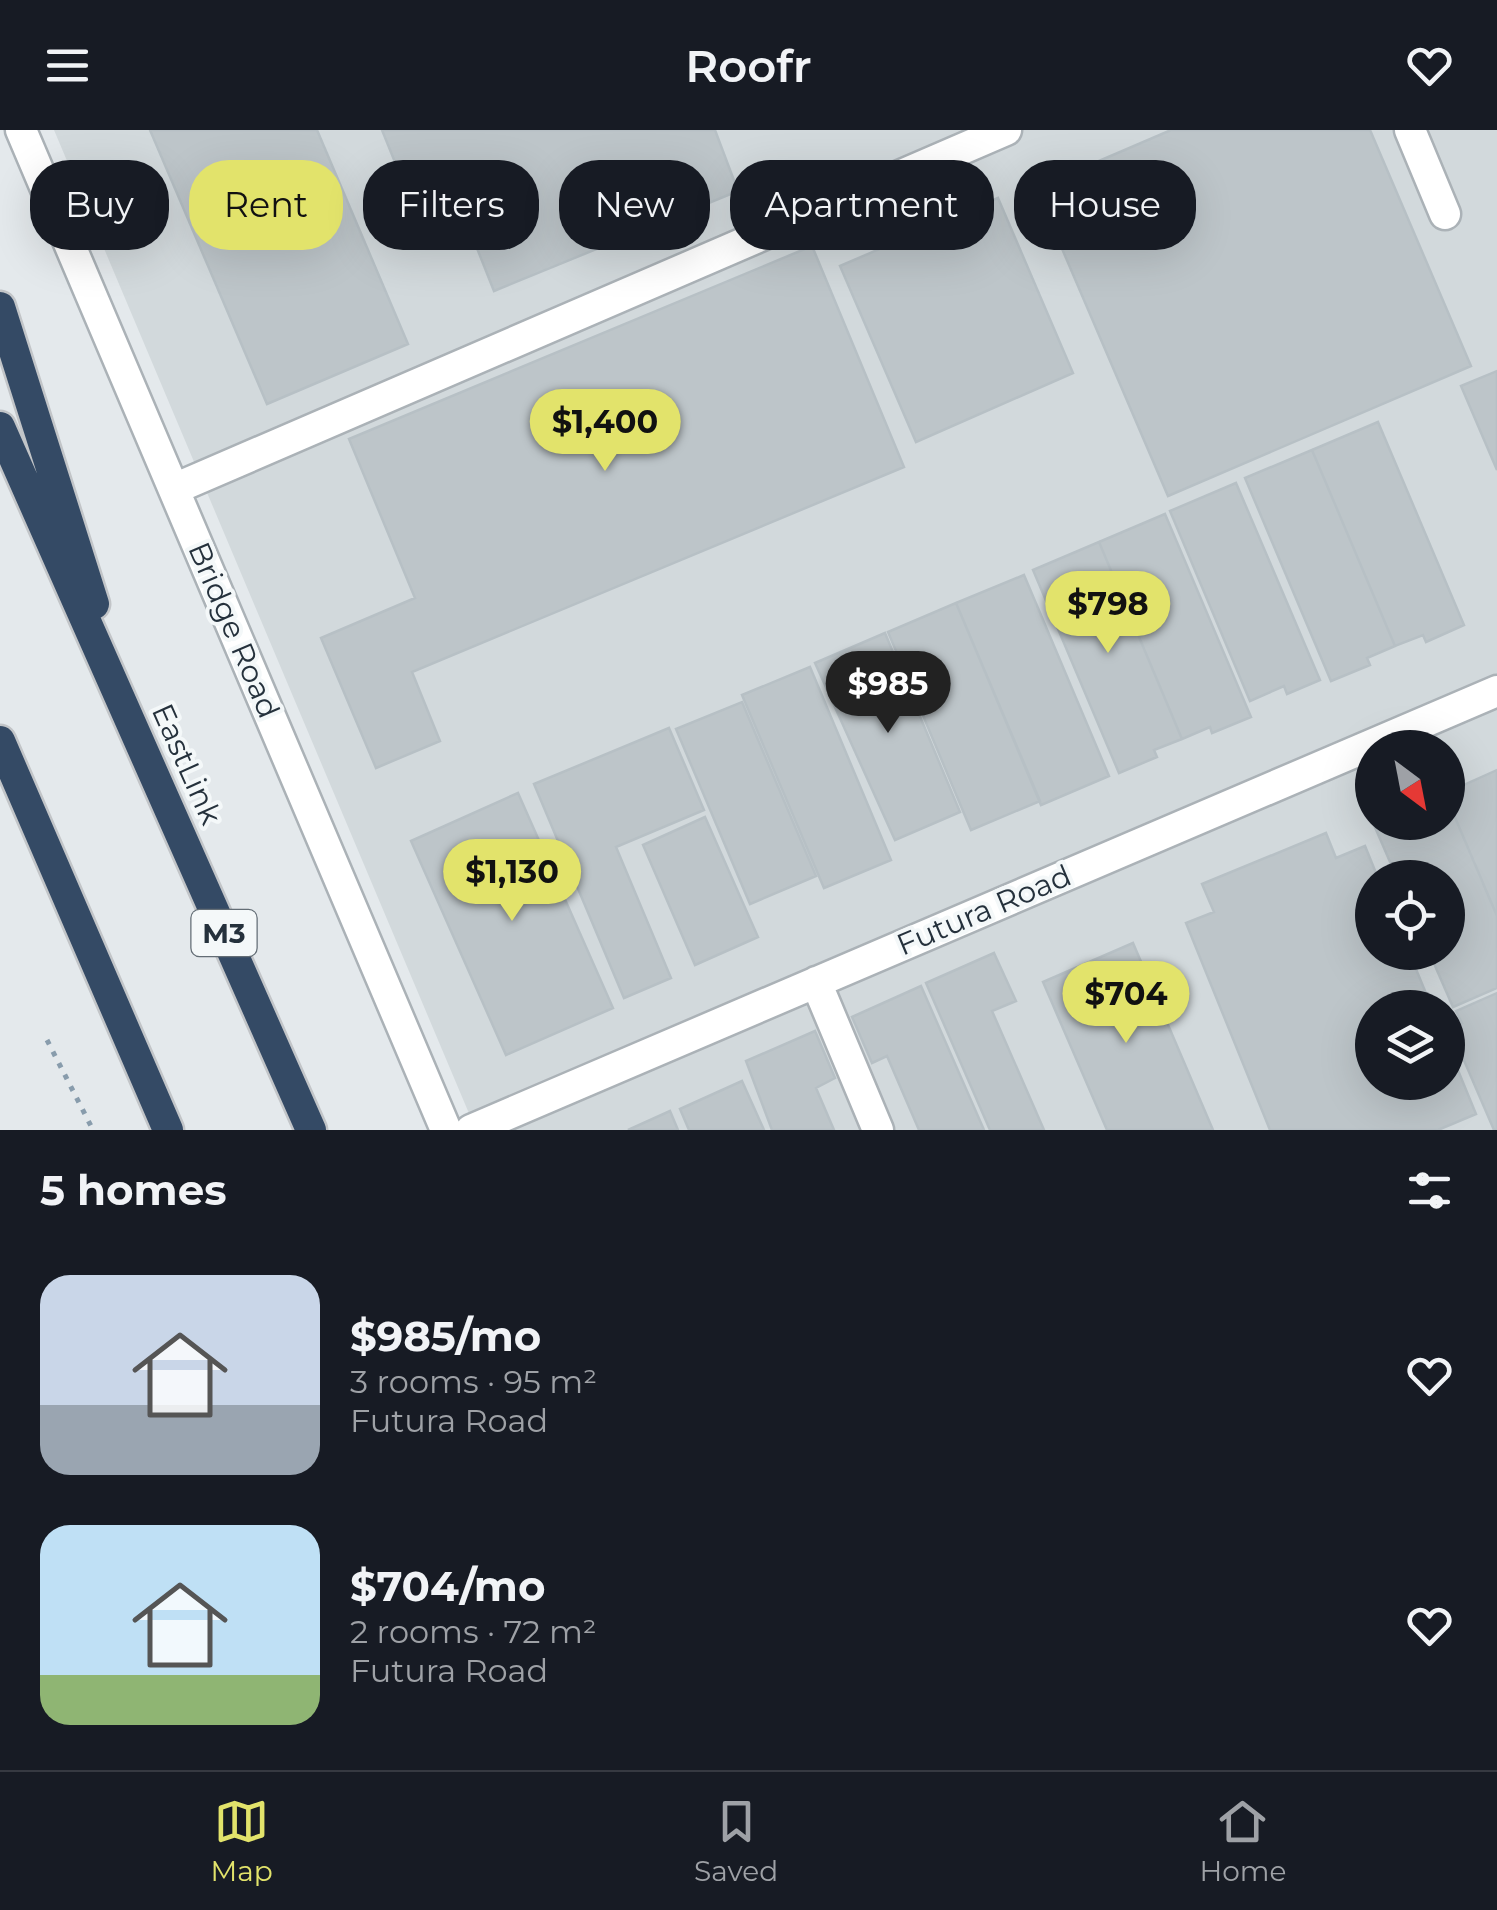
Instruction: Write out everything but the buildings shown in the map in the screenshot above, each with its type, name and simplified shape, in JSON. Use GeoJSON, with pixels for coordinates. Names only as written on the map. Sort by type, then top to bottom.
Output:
{"type":"FeatureCollection","features":[{"type":"Feature","properties":{"kind":"highway"},"geometry":{"type":"LineString","coordinates":[[0,307],[136,736]]}},
{"type":"Feature","properties":{"kind":"highway","name":"EastLink"},"geometry":{"type":"LineString","coordinates":[[0,427],[311,1130]]}},
{"type":"Feature","properties":{"kind":"highway"},"geometry":{"type":"LineString","coordinates":[[0,741],[168,1130]]}},
{"type":"Feature","properties":{"kind":"street","name":"Bridge Road"},"geometry":{"type":"LineString","coordinates":[[21,130],[446,1130]]}},
{"type":"Feature","properties":{"kind":"street"},"geometry":{"type":"LineString","coordinates":[[174,489],[1006,130]]}},
{"type":"Feature","properties":{"kind":"street"},"geometry":{"type":"LineString","coordinates":[[1410,130],[1445,214]]}},
{"type":"Feature","properties":{"kind":"street","name":"Futura Road"},"geometry":{"type":"LineString","coordinates":[[471,1130],[1497,691]]}},
{"type":"Feature","properties":{"kind":"street"},"geometry":{"type":"LineString","coordinates":[[816,982],[878,1130]]}},
{"type":"Feature","properties":{"kind":"path"},"geometry":{"type":"LineString","coordinates":[[47,1040],[93,1130]]}},
{"type":"Feature","properties":{"kind":"shaded area"},"geometry":{"type":"Polygon","coordinates":[[[54,130],[1497,130],[1497,1130],[476,1130],[105,250],[169,250],[169,160],[67,160],[54,130]]]}}]}
